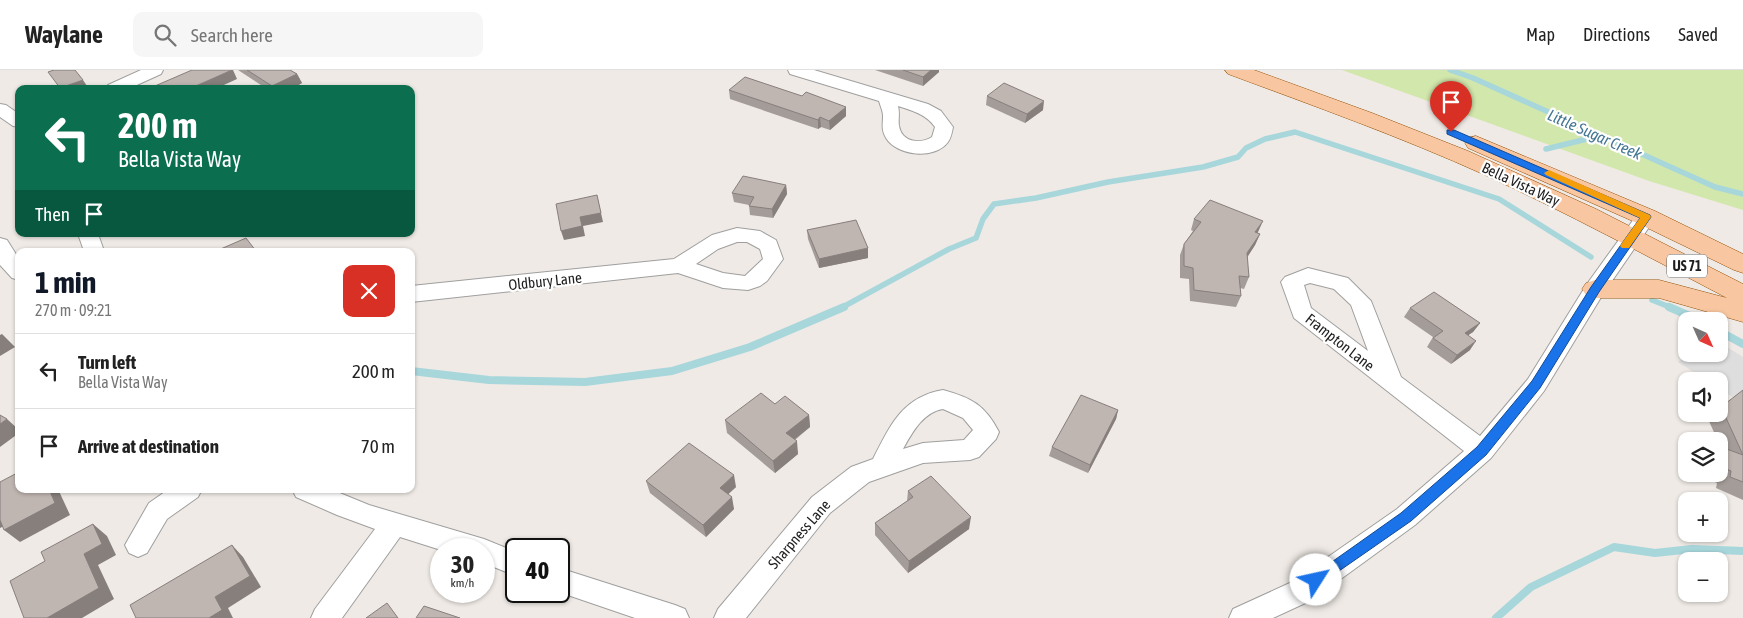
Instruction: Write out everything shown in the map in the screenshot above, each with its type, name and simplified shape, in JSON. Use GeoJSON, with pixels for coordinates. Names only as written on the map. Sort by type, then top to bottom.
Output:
{"type":"FeatureCollection","features":[{"type":"Feature","properties":{"kind":"main road","name":"Bella Vista Way"},"geometry":{"type":"LineString","coordinates":[[1235,70],[1358,114],[1639,227],[1743,264]]}},
{"type":"Feature","properties":{"kind":"main road","name":"Bella Vista Way"},"geometry":{"type":"LineString","coordinates":[[1285,70],[1425,122],[1554,176],[1639,227],[1743,295]]}},
{"type":"Feature","properties":{"kind":"main road"},"geometry":{"type":"LineString","coordinates":[[1595,289],[1659,289],[1743,312]]}},
{"type":"Feature","properties":{"kind":"street"},"geometry":{"type":"LineString","coordinates":[[123,85],[155,70]]}},
{"type":"Feature","properties":{"kind":"street"},"geometry":{"type":"LineString","coordinates":[[796,70],[887,98]]}},
{"type":"Feature","properties":{"kind":"street"},"geometry":{"type":"LineString","coordinates":[[0,109],[15,119]]}},
{"type":"Feature","properties":{"kind":"street"},"geometry":{"type":"LineString","coordinates":[[1243,618],[1302,591],[1406,517],[1482,451],[1536,384],[1595,289],[1639,227]]}},
{"type":"Feature","properties":{"kind":"street"},"geometry":{"type":"LineString","coordinates":[[0,245],[6,258],[15,268]]}},
{"type":"Feature","properties":{"kind":"street","name":"Oldbury Lane"},"geometry":{"type":"LineString","coordinates":[[415,294],[679,266]]}},
{"type":"Feature","properties":{"kind":"street","name":"Frampton Lane"},"geometry":{"type":"LineString","coordinates":[[1391,382],[1360,301],[1341,283],[1308,276],[1292,282],[1302,312],[1391,382],[1482,451]]}},
{"type":"Feature","properties":{"kind":"street","name":"Sharpness Lane"},"geometry":{"type":"LineString","coordinates":[[728,618],[821,505],[860,474],[882,466]]}},
{"type":"Feature","properties":{"kind":"street"},"geometry":{"type":"LineString","coordinates":[[138,545],[158,511],[183,493]]}},
{"type":"Feature","properties":{"kind":"street"},"geometry":{"type":"LineString","coordinates":[[313,493],[394,524],[439,538]]}},
{"type":"Feature","properties":{"kind":"street"},"geometry":{"type":"LineString","coordinates":[[325,618],[394,524]]}},
{"type":"Feature","properties":{"kind":"street"},"geometry":{"type":"LineString","coordinates":[[570,584],[675,618]]}},
{"type":"Feature","properties":{"kind":"green space"},"geometry":{"type":"Polygon","coordinates":[[[1342,70],[1743,70],[1743,210],[1649,181],[1342,70]]]}},
{"type":"Feature","properties":{"kind":"shaded area"},"geometry":{"type":"Polygon","coordinates":[[[1728,348],[1743,357],[1743,404],[1728,394],[1728,372],[1694,372],[1678,362],[1728,362],[1728,348]]]}},
{"type":"Feature","properties":{"kind":"building"},"geometry":{"type":"Polygon","coordinates":[[[54,70],[75,70],[83,80],[69,85],[58,85],[48,72],[54,70]]]}},
{"type":"Feature","properties":{"kind":"building"},"geometry":{"type":"Polygon","coordinates":[[[192,70],[232,70],[198,85],[157,85],[192,70]]]}},
{"type":"Feature","properties":{"kind":"building"},"geometry":{"type":"Polygon","coordinates":[[[247,70],[290,70],[297,74],[274,85],[270,85],[247,70]]]}},
{"type":"Feature","properties":{"kind":"building"},"geometry":{"type":"Polygon","coordinates":[[[903,70],[931,70],[923,77],[903,70]]]}},
{"type":"Feature","properties":{"kind":"building"},"geometry":{"type":"Polygon","coordinates":[[[745,77],[802,96],[806,92],[846,107],[829,121],[820,117],[818,120],[729,90],[745,77]]]}},
{"type":"Feature","properties":{"kind":"building"},"geometry":{"type":"Polygon","coordinates":[[[1004,83],[1044,101],[1027,114],[987,96],[1004,83]]]}},
{"type":"Feature","properties":{"kind":"building"},"geometry":{"type":"Polygon","coordinates":[[[743,176],[786,185],[772,209],[749,206],[754,197],[732,193],[743,176]]]}},
{"type":"Feature","properties":{"kind":"building"},"geometry":{"type":"Polygon","coordinates":[[[597,195],[601,213],[580,217],[582,226],[561,231],[556,204],[597,195]]]}},
{"type":"Feature","properties":{"kind":"building"},"geometry":{"type":"Polygon","coordinates":[[[1210,200],[1263,221],[1255,232],[1260,234],[1247,253],[1249,277],[1239,276],[1241,296],[1194,290],[1193,268],[1184,266],[1184,244],[1201,222],[1194,219],[1210,200]]]}},
{"type":"Feature","properties":{"kind":"building"},"geometry":{"type":"Polygon","coordinates":[[[856,220],[868,248],[819,259],[807,230],[856,220]]]}},
{"type":"Feature","properties":{"kind":"building"},"geometry":{"type":"Polygon","coordinates":[[[246,238],[254,248],[223,248],[246,238]]]}},
{"type":"Feature","properties":{"kind":"building"},"geometry":{"type":"Polygon","coordinates":[[[1434,292],[1480,323],[1465,333],[1476,341],[1457,355],[1433,338],[1443,331],[1410,308],[1434,292]]]}},
{"type":"Feature","properties":{"kind":"building"},"geometry":{"type":"Polygon","coordinates":[[[1743,390],[1743,455],[1728,422],[1728,402],[1743,390]]]}},
{"type":"Feature","properties":{"kind":"building"},"geometry":{"type":"Polygon","coordinates":[[[761,393],[775,404],[785,396],[809,415],[786,433],[797,441],[773,461],[725,420],[761,393]]]}},
{"type":"Feature","properties":{"kind":"building"},"geometry":{"type":"Polygon","coordinates":[[[1081,395],[1118,410],[1090,465],[1052,447],[1081,395]]]}},
{"type":"Feature","properties":{"kind":"building"},"geometry":{"type":"Polygon","coordinates":[[[0,415],[7,419],[0,424],[0,415]]]}},
{"type":"Feature","properties":{"kind":"building"},"geometry":{"type":"Polygon","coordinates":[[[689,443],[734,475],[720,488],[732,497],[703,525],[646,481],[689,443]]]}},
{"type":"Feature","properties":{"kind":"building"},"geometry":{"type":"Polygon","coordinates":[[[1728,449],[1743,455],[1743,482],[1730,477],[1728,449]]]}},
{"type":"Feature","properties":{"kind":"building"},"geometry":{"type":"Polygon","coordinates":[[[15,474],[15,493],[51,493],[55,503],[4,530],[0,520],[0,482],[15,474]]]}},
{"type":"Feature","properties":{"kind":"building"},"geometry":{"type":"Polygon","coordinates":[[[931,476],[971,517],[909,561],[875,523],[913,497],[908,491],[931,476]]]}},
{"type":"Feature","properties":{"kind":"building"},"geometry":{"type":"Polygon","coordinates":[[[93,524],[102,544],[84,554],[99,588],[47,618],[24,618],[10,581],[45,561],[41,552],[93,524]]]}},
{"type":"Feature","properties":{"kind":"building"},"geometry":{"type":"Polygon","coordinates":[[[232,545],[250,576],[215,597],[222,610],[209,618],[136,618],[130,605],[232,545]]]}},
{"type":"Feature","properties":{"kind":"building"},"geometry":{"type":"Polygon","coordinates":[[[387,603],[398,618],[366,618],[387,603]]]}},
{"type":"Feature","properties":{"kind":"building"},"geometry":{"type":"Polygon","coordinates":[[[424,606],[460,618],[416,618],[424,606]]]}},
{"type":"Feature","properties":{"kind":"waterway","name":"Little Sugar Creek"},"geometry":{"type":"LineString","coordinates":[[1450,70],[1473,78],[1715,187],[1743,194]]}},
{"type":"Feature","properties":{"kind":"waterway"},"geometry":{"type":"LineString","coordinates":[[841,308],[949,249],[976,238],[983,219],[994,204],[1036,198],[1108,182],[1203,167],[1238,157],[1246,148],[1265,139],[1295,132],[1499,199],[1591,257]]}},
{"type":"Feature","properties":{"kind":"waterway"},"geometry":{"type":"LineString","coordinates":[[1546,149],[1599,136]]}},
{"type":"Feature","properties":{"kind":"waterway"},"geometry":{"type":"LineString","coordinates":[[1652,300],[1672,308]]}},
{"type":"Feature","properties":{"kind":"waterway"},"geometry":{"type":"LineString","coordinates":[[415,371],[489,380],[585,382],[672,371],[750,347],[844,307]]}},
{"type":"Feature","properties":{"kind":"waterway"},"geometry":{"type":"LineString","coordinates":[[1669,307],[1680,312]]}},
{"type":"Feature","properties":{"kind":"waterway"},"geometry":{"type":"LineString","coordinates":[[1728,336],[1743,344]]}},
{"type":"Feature","properties":{"kind":"waterway"},"geometry":{"type":"LineString","coordinates":[[1496,618],[1531,587],[1614,547],[1655,553],[1692,549],[1743,551]]}},
{"type":"Feature","properties":{"kind":"slow traffic"},"geometry":{"type":"LineString","coordinates":[[1549,173],[1646,217],[1626,246]]}},
{"type":"Feature","properties":{"kind":"route"},"geometry":{"type":"LineString","coordinates":[[1316,580],[1406,517],[1482,451],[1536,384],[1595,289],[1646,217],[1451,132]]}}]}
